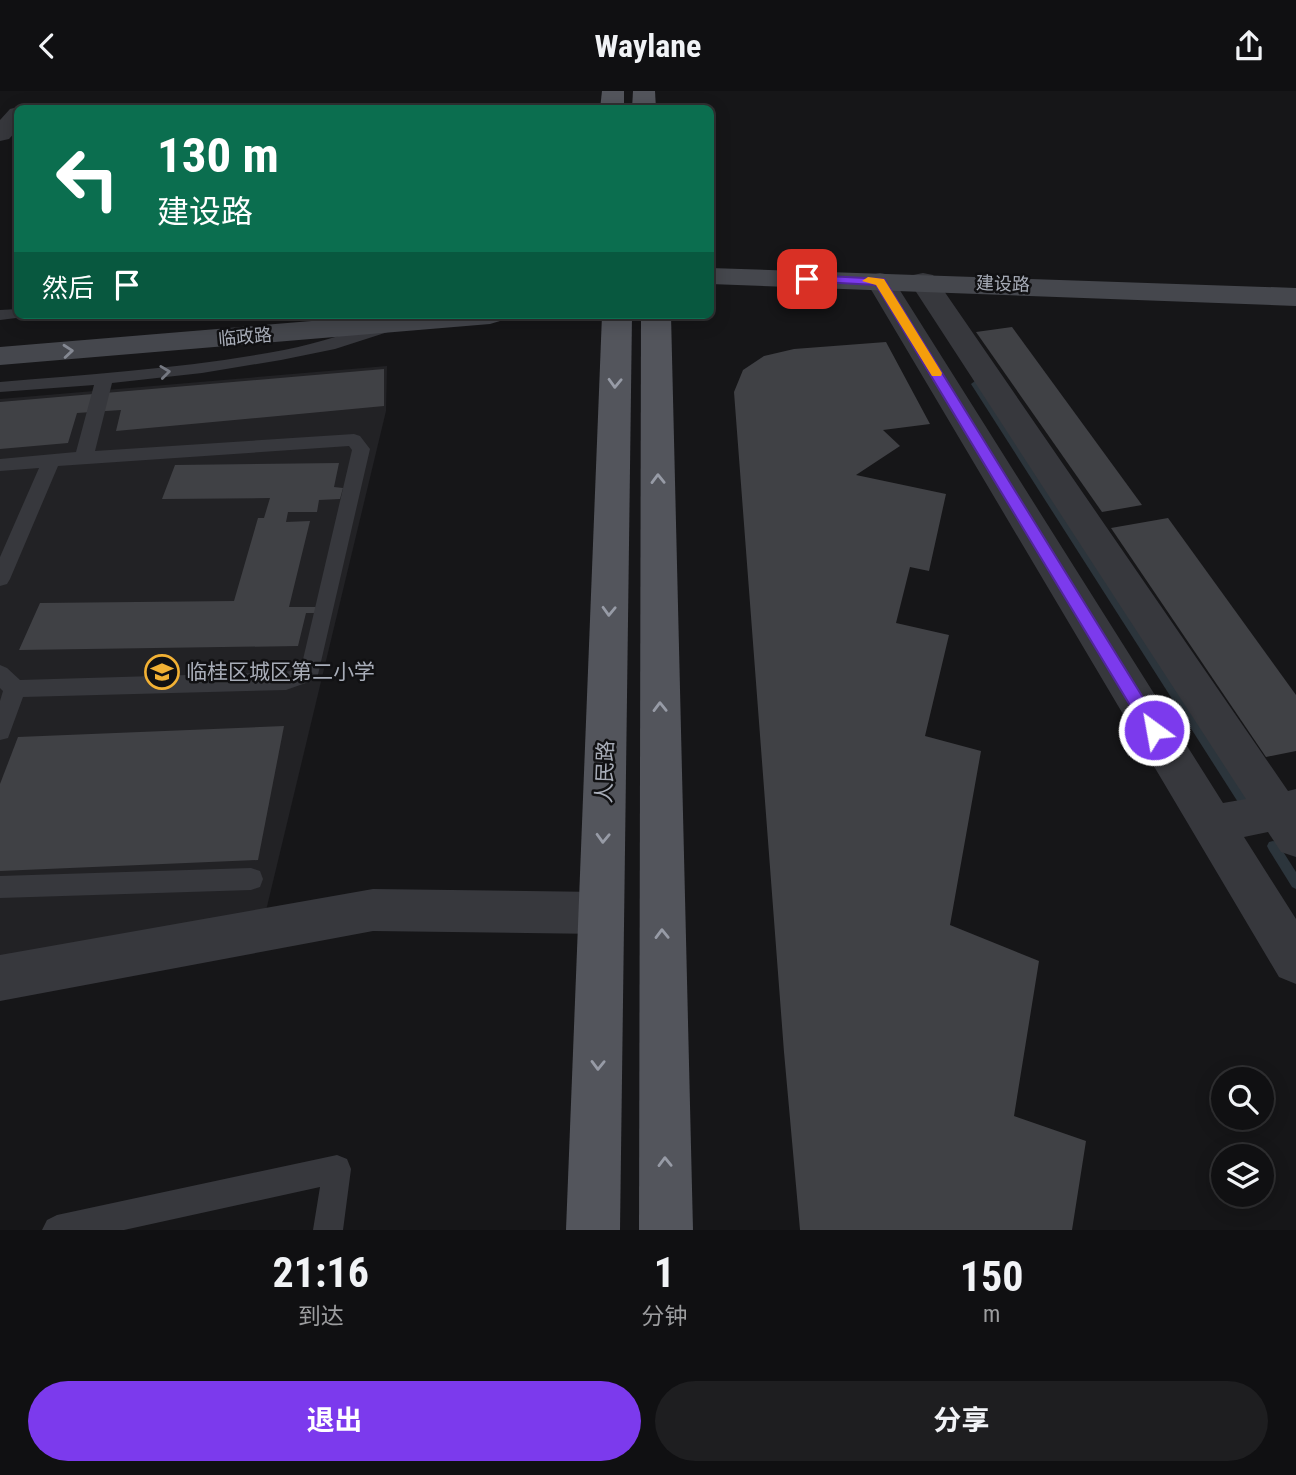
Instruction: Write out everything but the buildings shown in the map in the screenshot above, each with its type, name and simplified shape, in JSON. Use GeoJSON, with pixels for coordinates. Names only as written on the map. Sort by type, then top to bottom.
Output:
{"type":"FeatureCollection","features":[{"type":"Feature","properties":{"kind":"main road","name":"建设路"},"geometry":{"type":"LineString","coordinates":[[714,276],[923,281],[1296,297]]}},
{"type":"Feature","properties":{"kind":"main road","name":"临政路"},"geometry":{"type":"LineString","coordinates":[[0,335],[192,319]]}},
{"type":"Feature","properties":{"kind":"main road","name":"临政路"},"geometry":{"type":"LineString","coordinates":[[0,356],[452,319]]}},
{"type":"Feature","properties":{"kind":"main road","name":"人民路"},"geometry":{"type":"LineString","coordinates":[[593,1230],[617,319]]}},
{"type":"Feature","properties":{"kind":"main road"},"geometry":{"type":"LineString","coordinates":[[656,319],[666,1230]]}},
{"type":"Feature","properties":{"kind":"street"},"geometry":{"type":"LineString","coordinates":[[0,134],[14,119]]}},
{"type":"Feature","properties":{"kind":"street"},"geometry":{"type":"LineString","coordinates":[[880,281],[1296,961]]}},
{"type":"Feature","properties":{"kind":"street"},"geometry":{"type":"LineString","coordinates":[[923,281],[1290,819]]}},
{"type":"Feature","properties":{"kind":"street"},"geometry":{"type":"LineString","coordinates":[[1212,824],[1290,819]]}},
{"type":"Feature","properties":{"kind":"street"},"geometry":{"type":"LineString","coordinates":[[0,978],[373,910],[601,913]]}},
{"type":"Feature","properties":{"kind":"lane"},"geometry":{"type":"LineString","coordinates":[[0,387],[104,380],[224,364],[322,347],[393,325]]}},
{"type":"Feature","properties":{"kind":"lane"},"geometry":{"type":"LineString","coordinates":[[85,458],[104,380]]}},
{"type":"Feature","properties":{"kind":"lane"},"geometry":{"type":"LineString","coordinates":[[0,465],[354,440],[361,449],[310,673],[286,681],[8,682],[0,730]]}},
{"type":"Feature","properties":{"kind":"lane"},"geometry":{"type":"LineString","coordinates":[[0,579],[52,460]]}},
{"type":"Feature","properties":{"kind":"lane"},"geometry":{"type":"LineString","coordinates":[[0,887],[251,879]]}},
{"type":"Feature","properties":{"kind":"lane"},"geometry":{"type":"LineString","coordinates":[[57,1230],[337,1169],[328,1230]]}},
{"type":"Feature","properties":{"kind":"shaded area","name":"临桂区城区第二小学"},"geometry":{"type":"Polygon","coordinates":[[[387,366],[386,411],[264,919],[0,956],[0,399],[387,366]]]}},
{"type":"Feature","properties":{"kind":"waterway"},"geometry":{"type":"LineString","coordinates":[[975,384],[1247,806]]}},
{"type":"Feature","properties":{"kind":"waterway"},"geometry":{"type":"LineString","coordinates":[[1273,846],[1296,883]]}},
{"type":"Feature","properties":{"kind":"slow traffic"},"geometry":{"type":"LineString","coordinates":[[868,281],[880,281],[936,373]]}},
{"type":"Feature","properties":{"kind":"place","name":"临桂区城区第二小学"},"geometry":{"type":"Point","coordinates":[162,672]}},
{"type":"Feature","properties":{"kind":"route"},"geometry":{"type":"LineString","coordinates":[[807,279],[880,281],[1154,730]]}}]}
